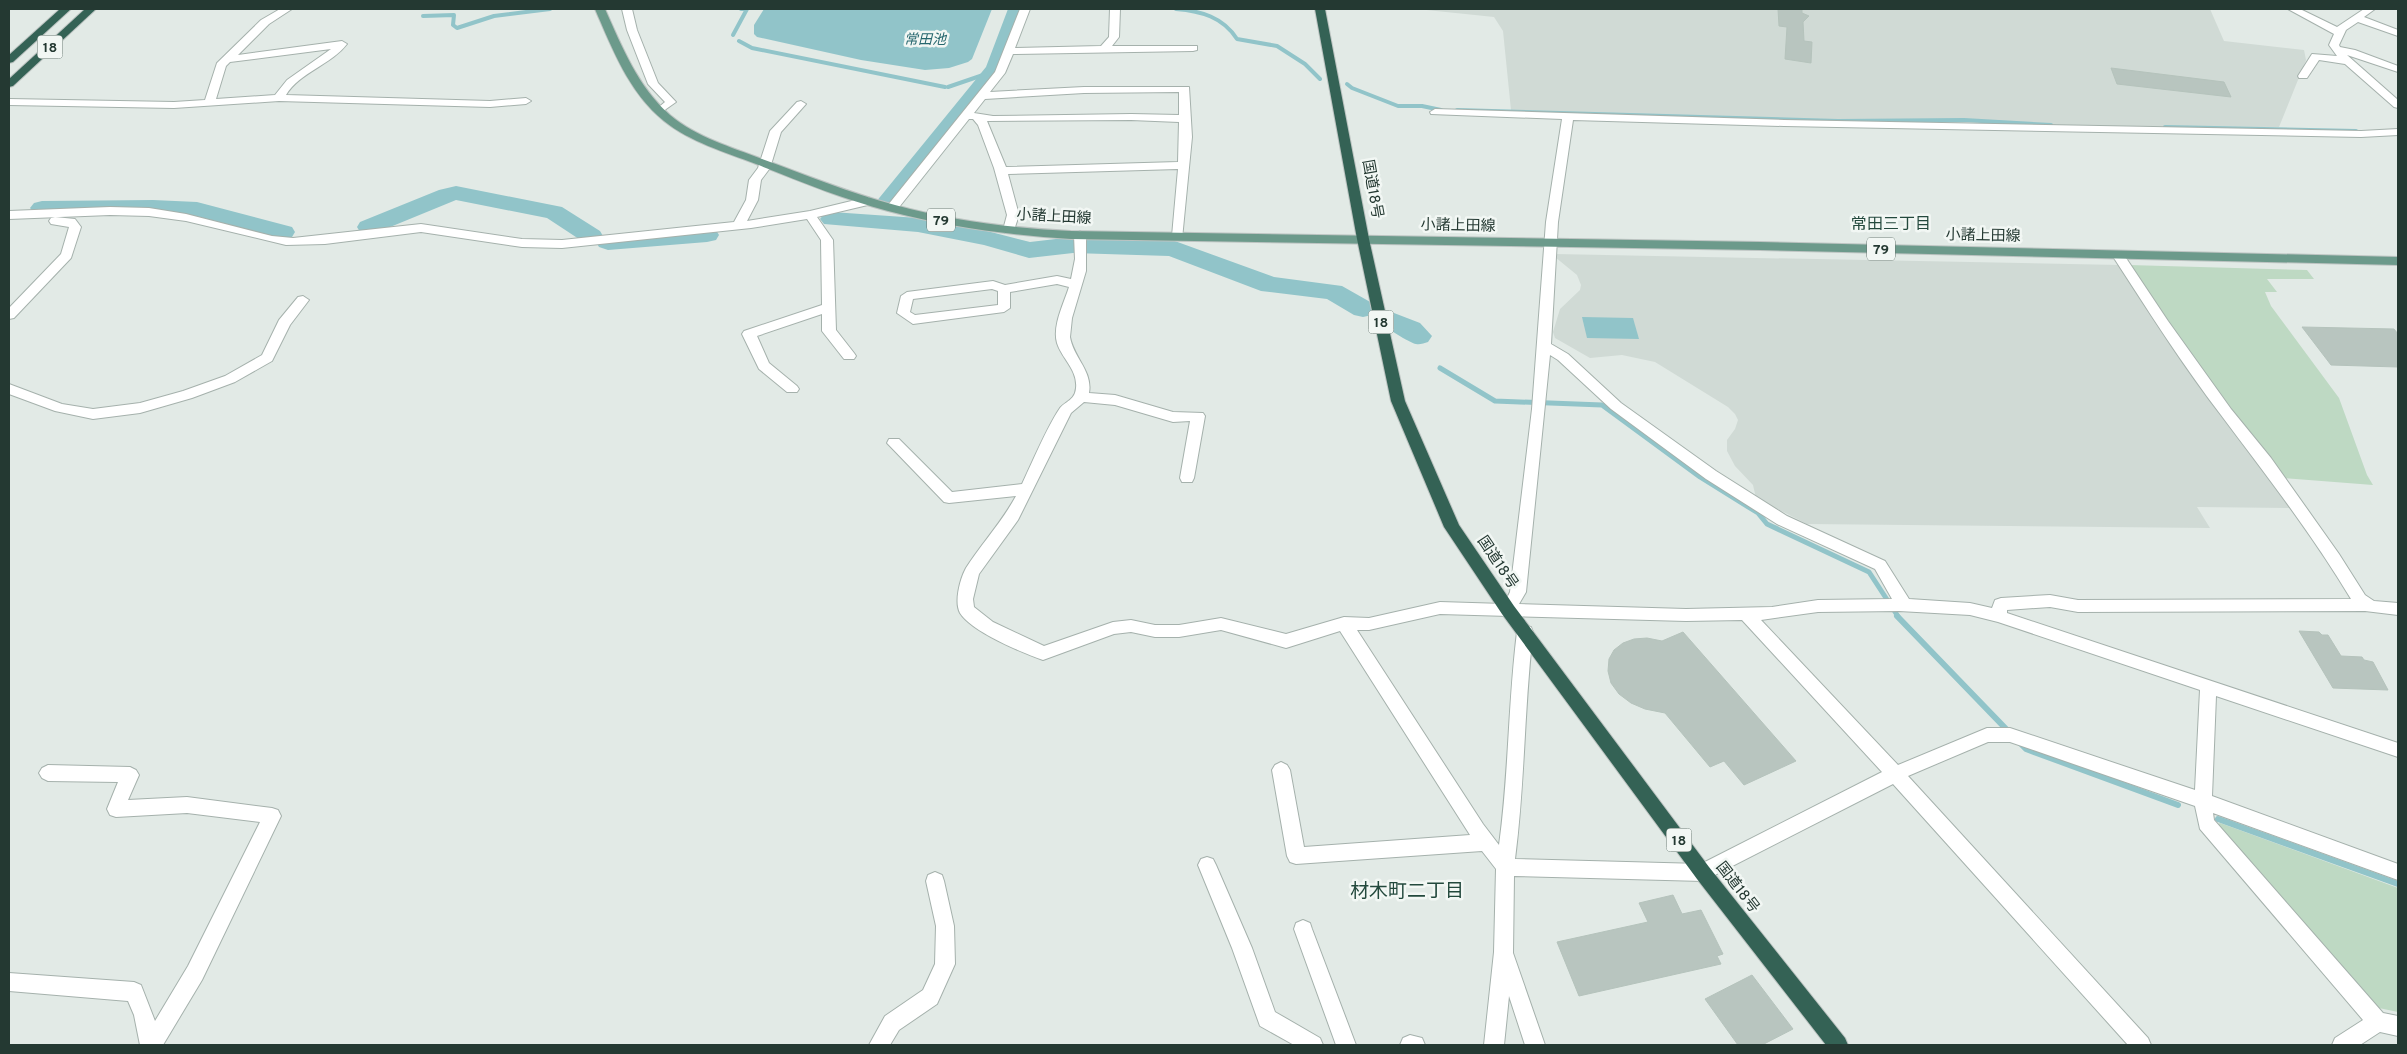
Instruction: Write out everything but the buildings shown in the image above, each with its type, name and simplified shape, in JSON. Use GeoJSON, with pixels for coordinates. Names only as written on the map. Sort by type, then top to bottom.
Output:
{"type":"FeatureCollection","features":[{"type":"Feature","properties":{"kind":"highway","name":"18"},"geometry":{"type":"LineString","coordinates":[[9,60],[66,9]]}},
{"type":"Feature","properties":{"kind":"highway","name":"18"},"geometry":{"type":"LineString","coordinates":[[9,84],[91,9]]}},
{"type":"Feature","properties":{"kind":"highway","name":"国道18号"},"geometry":{"type":"LineString","coordinates":[[1320,9],[1363,239],[1398,401],[1452,527],[1508,610],[1703,873],[1838,1045]]}},
{"type":"Feature","properties":{"kind":"main road","name":"小諸上田線"},"geometry":{"type":"LineString","coordinates":[[600,9],[637,84],[659,111],[673,122],[703,138],[868,201],[928,217],[1009,230],[1080,235],[1363,239],[2398,261]]}},
{"type":"Feature","properties":{"kind":"street"},"geometry":{"type":"LineString","coordinates":[[208,103],[221,65],[265,22],[287,9]]}},
{"type":"Feature","properties":{"kind":"street"},"geometry":{"type":"LineString","coordinates":[[627,9],[632,30],[653,84],[671,102],[659,111]]}},
{"type":"Feature","properties":{"kind":"street"},"geometry":{"type":"LineString","coordinates":[[892,208],[972,116],[981,96],[1002,69],[1024,9]]}},
{"type":"Feature","properties":{"kind":"street"},"geometry":{"type":"LineString","coordinates":[[1104,50],[1114,37],[1115,9]]}},
{"type":"Feature","properties":{"kind":"street"},"geometry":{"type":"LineString","coordinates":[[2294,9],[2339,32]]}},
{"type":"Feature","properties":{"kind":"street"},"geometry":{"type":"LineString","coordinates":[[2370,9],[2339,32],[2334,45],[2336,50],[2398,105]]}},
{"type":"Feature","properties":{"kind":"street"},"geometry":{"type":"LineString","coordinates":[[2357,18],[2398,33]]}},
{"type":"Feature","properties":{"kind":"street"},"geometry":{"type":"LineString","coordinates":[[228,58],[342,44],[331,56],[289,82],[279,98]]}},
{"type":"Feature","properties":{"kind":"street"},"geometry":{"type":"LineString","coordinates":[[1009,51],[1193,48]]}},
{"type":"Feature","properties":{"kind":"street"},"geometry":{"type":"LineString","coordinates":[[2336,50],[2351,52],[2398,69]]}},
{"type":"Feature","properties":{"kind":"street"},"geometry":{"type":"LineString","coordinates":[[2303,76],[2316,56],[2348,61]]}},
{"type":"Feature","properties":{"kind":"street"},"geometry":{"type":"LineString","coordinates":[[981,96],[1084,90],[1182,88],[1186,92],[1184,119],[1186,132],[1178,236]]}},
{"type":"Feature","properties":{"kind":"street"},"geometry":{"type":"LineString","coordinates":[[9,102],[124,105],[208,103],[279,98],[497,104],[526,101]]}},
{"type":"Feature","properties":{"kind":"street"},"geometry":{"type":"LineString","coordinates":[[739,225],[745,210],[752,200],[755,180],[766,163],[776,131],[801,104]]}},
{"type":"Feature","properties":{"kind":"street"},"geometry":{"type":"LineString","coordinates":[[1435,112],[1479,111],[2064,130],[2361,134],[2398,132]]}},
{"type":"Feature","properties":{"kind":"street"},"geometry":{"type":"LineString","coordinates":[[1508,610],[1518,592],[1540,402],[1552,222],[1568,115]]}},
{"type":"Feature","properties":{"kind":"street"},"geometry":{"type":"LineString","coordinates":[[972,116],[1184,119]]}},
{"type":"Feature","properties":{"kind":"street"},"geometry":{"type":"LineString","coordinates":[[972,116],[983,124],[1001,171],[1013,215],[1009,230]]}},
{"type":"Feature","properties":{"kind":"street"},"geometry":{"type":"LineString","coordinates":[[1001,171],[1184,165]]}},
{"type":"Feature","properties":{"kind":"street"},"geometry":{"type":"LineString","coordinates":[[9,215],[122,212],[164,214],[201,220],[257,236],[292,242],[339,239],[401,228],[421,228],[522,243],[562,244],[739,225],[810,215],[868,201]]}},
{"type":"Feature","properties":{"kind":"street"},"geometry":{"type":"LineString","coordinates":[[9,315],[37,284],[56,269],[72,245],[75,231],[74,225],[65,221],[35,220],[31,214]]}},
{"type":"Feature","properties":{"kind":"street"},"geometry":{"type":"LineString","coordinates":[[810,215],[826,240],[829,331],[850,356]]}},
{"type":"Feature","properties":{"kind":"street"},"geometry":{"type":"LineString","coordinates":[[1080,235],[1082,262],[1075,284],[1063,339],[1083,383],[1081,397],[1076,405],[1066,410],[1013,516],[972,572],[965,599],[967,610],[987,627],[1043,654],[1113,628],[1131,626],[1156,631],[1179,631],[1221,624],[1286,641],[1344,622],[1370,624],[1440,608],[1630,615],[1746,614],[1818,606],[1902,605],[1970,609],[1998,616],[2398,750]]}},
{"type":"Feature","properties":{"kind":"street"},"geometry":{"type":"LineString","coordinates":[[2118,254],[2203,382],[2266,462],[2334,558],[2359,599],[2365,605]]}},
{"type":"Feature","properties":{"kind":"street"},"geometry":{"type":"LineString","coordinates":[[1004,289],[1004,308],[913,320],[903,314],[906,296],[994,285],[1004,289],[1058,280],[1075,284]]}},
{"type":"Feature","properties":{"kind":"street"},"geometry":{"type":"LineString","coordinates":[[9,389],[60,408],[92,414],[140,408],[187,395],[230,379],[267,358],[284,323],[303,300]]}},
{"type":"Feature","properties":{"kind":"street"},"geometry":{"type":"LineString","coordinates":[[792,389],[764,366],[749,334],[829,307]]}},
{"type":"Feature","properties":{"kind":"street"},"geometry":{"type":"LineString","coordinates":[[1544,346],[1562,357],[1616,406],[1734,490],[1782,520],[1880,565],[1902,605]]}},
{"type":"Feature","properties":{"kind":"street"},"geometry":{"type":"LineString","coordinates":[[1081,397],[1115,400],[1173,417],[1198,416],[1188,478]]}},
{"type":"Feature","properties":{"kind":"street"},"geometry":{"type":"LineString","coordinates":[[894,443],[950,498],[1026,489]]}},
{"type":"Feature","properties":{"kind":"street"},"geometry":{"type":"LineString","coordinates":[[1998,616],[2000,604],[2050,601],[2078,606],[2177,604],[2207,607],[2243,604],[2365,605],[2398,609]]}},
{"type":"Feature","properties":{"kind":"street"},"geometry":{"type":"LineString","coordinates":[[1746,614],[1896,774],[2141,1045]]}},
{"type":"Feature","properties":{"kind":"street"},"geometry":{"type":"LineString","coordinates":[[1344,622],[1478,830],[1505,867]]}},
{"type":"Feature","properties":{"kind":"street"},"geometry":{"type":"LineString","coordinates":[[1494,1045],[1504,952],[1505,867],[1513,806],[1518,687],[1524,632]]}},
{"type":"Feature","properties":{"kind":"street"},"geometry":{"type":"LineString","coordinates":[[2208,687],[2203,801],[2206,824],[2378,1022],[2398,1026]]}},
{"type":"Feature","properties":{"kind":"street"},"geometry":{"type":"LineString","coordinates":[[1505,867],[1703,873],[1896,774],[1987,735],[2010,735],[2203,801],[2398,872]]}},
{"type":"Feature","properties":{"kind":"street"},"geometry":{"type":"LineString","coordinates":[[1281,770],[1296,856],[1488,842]]}},
{"type":"Feature","properties":{"kind":"street"},"geometry":{"type":"LineString","coordinates":[[48,773],[130,775],[116,809],[187,804],[272,816],[195,973],[151,1045]]}},
{"type":"Feature","properties":{"kind":"street"},"geometry":{"type":"LineString","coordinates":[[1207,865],[1242,948],[1267,1019],[1313,1045]]}},
{"type":"Feature","properties":{"kind":"street"},"geometry":{"type":"LineString","coordinates":[[879,1045],[892,1023],[930,997],[945,964],[945,926],[935,881]]}},
{"type":"Feature","properties":{"kind":"street"},"geometry":{"type":"LineString","coordinates":[[1303,929],[1346,1045]]}},
{"type":"Feature","properties":{"kind":"street"},"geometry":{"type":"LineString","coordinates":[[1504,952],[1535,1045]]}},
{"type":"Feature","properties":{"kind":"street"},"geometry":{"type":"LineString","coordinates":[[9,982],[134,992],[144,1015],[151,1045]]}},
{"type":"Feature","properties":{"kind":"street"},"geometry":{"type":"LineString","coordinates":[[2342,1045],[2378,1022]]}},
{"type":"Feature","properties":{"kind":"street"},"geometry":{"type":"LineString","coordinates":[[1410,1045],[1415,1045]]}},
{"type":"Feature","properties":{"kind":"shaded area"},"geometry":{"type":"Polygon","coordinates":[[[1417,9],[2210,9],[2224,41],[2304,50],[2306,60],[2279,127],[2065,126],[1964,119],[1792,120],[1511,110],[1503,31],[1494,17],[1417,9]]]}},
{"type":"Feature","properties":{"kind":"shaded area"},"geometry":{"type":"Polygon","coordinates":[[[1555,254],[2120,265],[2292,508],[2197,507],[2210,528],[1807,524],[1756,498],[1753,485],[1735,466],[1727,451],[1727,440],[1735,429],[1738,420],[1728,407],[1655,362],[1622,355],[1590,358],[1555,338],[1553,332],[1560,309],[1580,290],[1581,285],[1577,275],[1555,257],[1555,254]]]}},
{"type":"Feature","properties":{"kind":"green space"},"geometry":{"type":"Polygon","coordinates":[[[2129,265],[2307,270],[2314,279],[2267,279],[2277,292],[2265,292],[2271,306],[2339,398],[2367,475],[2373,485],[2283,478],[2209,382],[2129,265]]]}},
{"type":"Feature","properties":{"kind":"green space"},"geometry":{"type":"Polygon","coordinates":[[[2220,823],[2398,888],[2398,1012],[2374,1007],[2213,827],[2220,823]]]}},
{"type":"Feature","properties":{"kind":"water","name":"常田池"},"geometry":{"type":"Polygon","coordinates":[[[764,9],[992,9],[972,59],[949,68],[925,70],[861,60],[757,37],[754,34],[754,25],[764,9]]]}},
{"type":"Feature","properties":{"kind":"water"},"geometry":{"type":"Polygon","coordinates":[[[1582,317],[1633,318],[1639,339],[1587,338],[1582,317]]]}},
{"type":"Feature","properties":{"kind":"waterway"},"geometry":{"type":"LineString","coordinates":[[423,16],[454,15],[453,25],[457,28],[494,16],[550,9]]}},
{"type":"Feature","properties":{"kind":"waterway"},"geometry":{"type":"LineString","coordinates":[[733,35],[747,9],[741,9]]}},
{"type":"Feature","properties":{"kind":"waterway"},"geometry":{"type":"LineString","coordinates":[[888,202],[996,68],[1018,9]]}},
{"type":"Feature","properties":{"kind":"waterway"},"geometry":{"type":"LineString","coordinates":[[1176,9],[1194,11],[1211,16],[1225,25],[1237,39],[1277,46],[1305,64],[1320,79]]}},
{"type":"Feature","properties":{"kind":"waterway"},"geometry":{"type":"LineString","coordinates":[[739,41],[752,48],[945,87]]}},
{"type":"Feature","properties":{"kind":"waterway"},"geometry":{"type":"LineString","coordinates":[[948,87],[986,74],[1000,59]]}},
{"type":"Feature","properties":{"kind":"waterway"},"geometry":{"type":"LineString","coordinates":[[1347,84],[1352,88],[1398,106],[1422,106],[1441,110]]}},
{"type":"Feature","properties":{"kind":"waterway"},"geometry":{"type":"LineString","coordinates":[[1457,110],[1838,121],[1964,120],[2051,125]]}},
{"type":"Feature","properties":{"kind":"waterway"},"geometry":{"type":"LineString","coordinates":[[2165,127],[2356,131]]}},
{"type":"Feature","properties":{"kind":"waterway"},"geometry":{"type":"LineString","coordinates":[[369,227],[456,193],[554,212],[591,236]]}},
{"type":"Feature","properties":{"kind":"waterway"},"geometry":{"type":"LineString","coordinates":[[42,208],[153,207],[197,209],[283,232]]}},
{"type":"Feature","properties":{"kind":"waterway"},"geometry":{"type":"LineString","coordinates":[[832,219],[918,225],[987,238],[1029,250],[1073,245],[1172,248],[1270,285],[1333,292],[1363,309]]}},
{"type":"Feature","properties":{"kind":"waterway"},"geometry":{"type":"LineString","coordinates":[[608,242],[707,235]]}},
{"type":"Feature","properties":{"kind":"waterway"},"geometry":{"type":"LineString","coordinates":[[1394,322],[1411,329],[1419,336]]}},
{"type":"Feature","properties":{"kind":"waterway"},"geometry":{"type":"LineString","coordinates":[[1440,368],[1495,401],[1602,405],[1700,477],[1758,513],[1767,524],[1869,572],[1899,618]]}},
{"type":"Feature","properties":{"kind":"waterway"},"geometry":{"type":"LineString","coordinates":[[1897,616],[2009,732]]}},
{"type":"Feature","properties":{"kind":"waterway"},"geometry":{"type":"LineString","coordinates":[[2020,743],[2026,749],[2178,805]]}},
{"type":"Feature","properties":{"kind":"waterway"},"geometry":{"type":"LineString","coordinates":[[2218,819],[2398,884]]}},
{"type":"Feature","properties":{"kind":"district","name":"常田三丁目"},"geometry":{"type":"Point","coordinates":[1891,223]}},
{"type":"Feature","properties":{"kind":"district","name":"材木町二丁目"},"geometry":{"type":"Point","coordinates":[1407,890]}}]}
